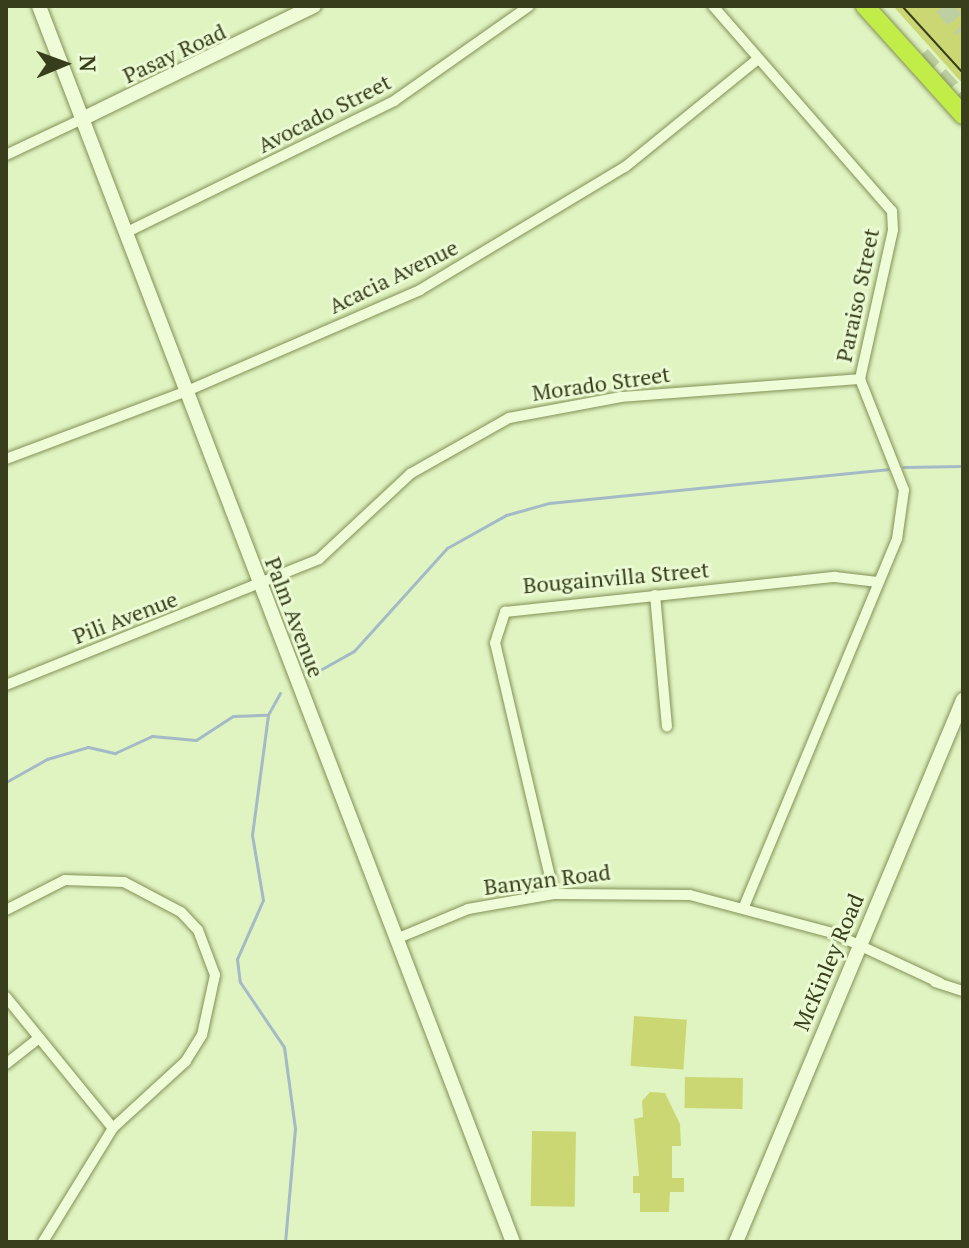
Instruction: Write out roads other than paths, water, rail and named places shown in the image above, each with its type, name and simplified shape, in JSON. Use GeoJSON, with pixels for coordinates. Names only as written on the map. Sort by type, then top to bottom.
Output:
{"type":"FeatureCollection","features":[{"type":"Feature","properties":{"kind":"highway"},"geometry":{"type":"LineString","coordinates":[[865,6],[963,115]]}},
{"type":"Feature","properties":{"kind":"highway"},"geometry":{"type":"LineString","coordinates":[[881,6],[915,61]]}},
{"type":"Feature","properties":{"kind":"street","name":"Pasay Road"},"geometry":{"type":"LineString","coordinates":[[6,155],[314,6]]}},
{"type":"Feature","properties":{"kind":"street","name":"Avocado Street"},"geometry":{"type":"LineString","coordinates":[[125,233],[394,101],[529,6]]}},
{"type":"Feature","properties":{"kind":"street","name":"Paraiso Street"},"geometry":{"type":"LineString","coordinates":[[713,6],[892,211],[893,230],[860,379],[904,490],[897,539],[744,907]]}},
{"type":"Feature","properties":{"kind":"street","name":"Palm Avenue"},"geometry":{"type":"LineString","coordinates":[[41,7],[259,586],[513,1242]]}},
{"type":"Feature","properties":{"kind":"street","name":"Acacia Avenue"},"geometry":{"type":"LineString","coordinates":[[6,459],[187,391],[420,290],[496,248],[625,167],[758,59]]}},
{"type":"Feature","properties":{"kind":"street","name":"Morado Street"},"geometry":{"type":"LineString","coordinates":[[259,586],[319,559],[410,474],[509,418],[621,397],[860,379]]}},
{"type":"Feature","properties":{"kind":"street","name":"Bougainvilla Street"},"geometry":{"type":"LineString","coordinates":[[554,894],[495,643],[497,624],[513,607],[835,577],[878,582]]}},
{"type":"Feature","properties":{"kind":"street","name":"Pili Avenue"},"geometry":{"type":"LineString","coordinates":[[6,685],[259,586]]}},
{"type":"Feature","properties":{"kind":"street"},"geometry":{"type":"LineString","coordinates":[[655,595],[667,726]]}},
{"type":"Feature","properties":{"kind":"street","name":"McKinley Road"},"geometry":{"type":"LineString","coordinates":[[736,1242],[858,944],[963,700]]}},
{"type":"Feature","properties":{"kind":"street"},"geometry":{"type":"LineString","coordinates":[[6,910],[65,880],[105,878],[164,899],[198,930],[215,975],[202,1035],[167,1084],[113,1128],[43,1242]]}},
{"type":"Feature","properties":{"kind":"street","name":"Banyan Road"},"geometry":{"type":"LineString","coordinates":[[396,939],[468,909],[554,894],[690,895],[744,907],[858,944],[963,991]]}},
{"type":"Feature","properties":{"kind":"street"},"geometry":{"type":"LineString","coordinates":[[6,997],[113,1128]]}},
{"type":"Feature","properties":{"kind":"street"},"geometry":{"type":"LineString","coordinates":[[6,1064],[39,1038]]}},
{"type":"Feature","properties":{"kind":"waterway"},"geometry":{"type":"LineString","coordinates":[[903,467],[963,466]]}},
{"type":"Feature","properties":{"kind":"waterway"},"geometry":{"type":"LineString","coordinates":[[311,675],[354,651],[447,548],[506,515],[549,503],[887,469]]}},
{"type":"Feature","properties":{"kind":"waterway"},"geometry":{"type":"LineString","coordinates":[[280,693],[268,715],[252,835],[263,900],[237,959],[240,982],[284,1047],[295,1128],[285,1242]]}},
{"type":"Feature","properties":{"kind":"waterway"},"geometry":{"type":"LineString","coordinates":[[6,782],[47,759],[88,747],[115,753],[152,736],[196,740],[233,716],[266,715]]}},
{"type":"Feature","properties":{"kind":"tunnel"},"geometry":{"type":"LineString","coordinates":[[943,6],[963,30]]}},
{"type":"Feature","properties":{"kind":"tunnel"},"geometry":{"type":"LineString","coordinates":[[921,55],[963,101]]}},
{"type":"Feature","properties":{"kind":"tram line"},"geometry":{"type":"LineString","coordinates":[[902,6],[963,73]]}}]}
